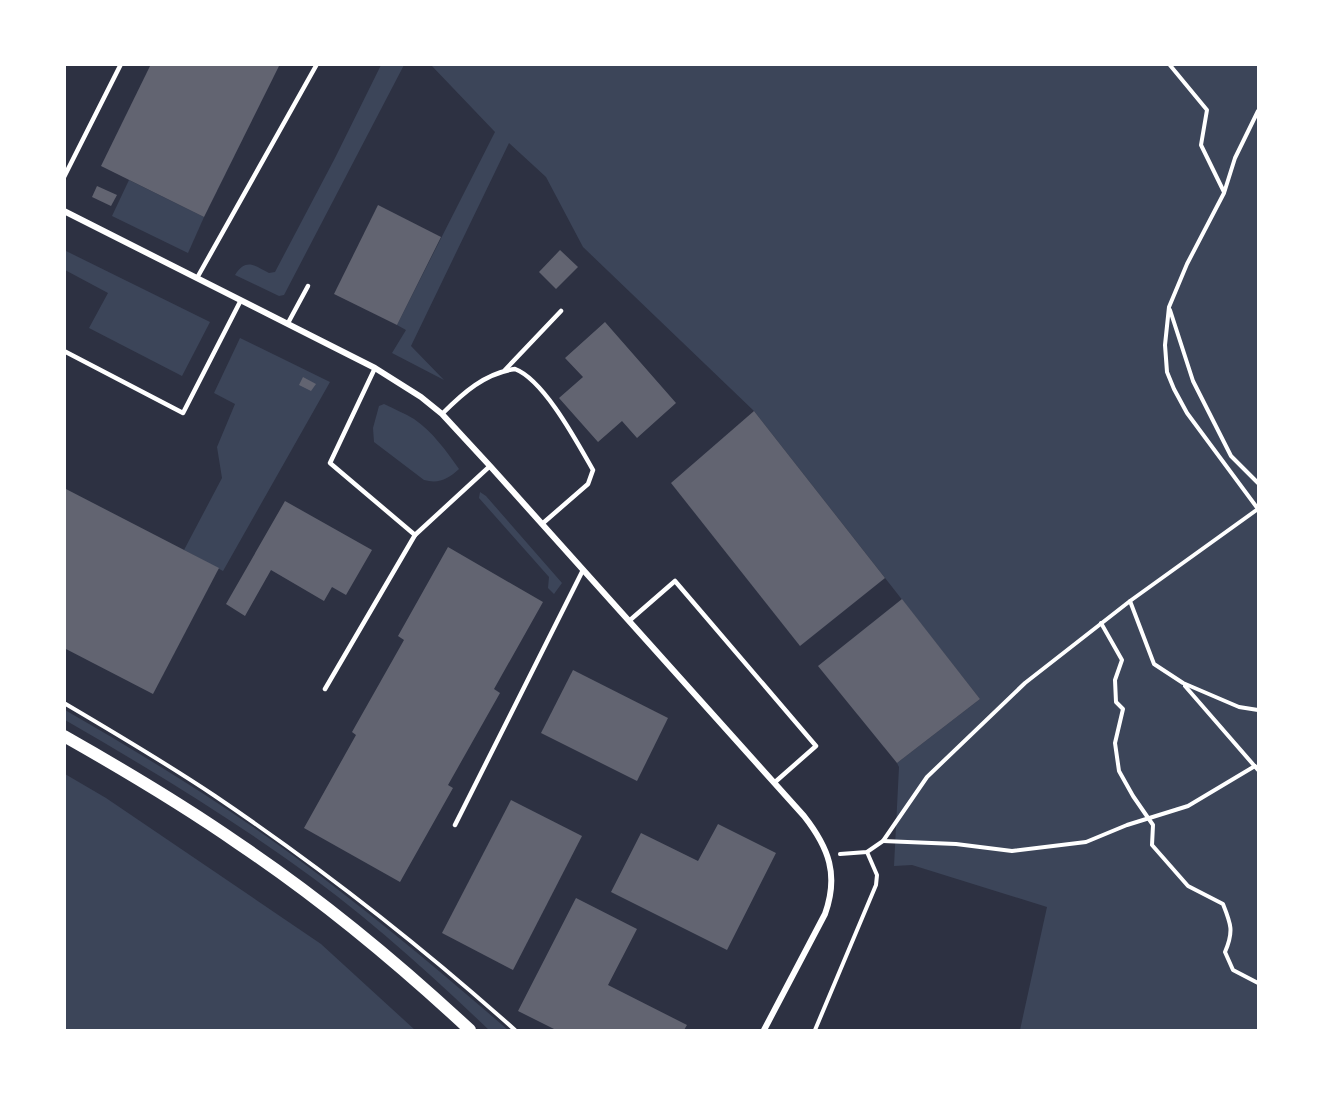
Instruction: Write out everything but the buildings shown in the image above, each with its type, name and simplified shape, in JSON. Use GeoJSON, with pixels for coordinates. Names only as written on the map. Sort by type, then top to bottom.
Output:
{"type":"FeatureCollection","features":[{"type":"Feature","properties":{"kind":"main road"},"geometry":{"type":"LineString","coordinates":[[64,736],[136,778],[240,844],[324,905],[470,1030]]}},
{"type":"Feature","properties":{"kind":"street"},"geometry":{"type":"LineString","coordinates":[[64,211],[375,368],[421,397],[442,414],[816,832],[832,871],[832,888],[825,915],[764,1030]]}},
{"type":"Feature","properties":{"kind":"lane"},"geometry":{"type":"LineString","coordinates":[[64,177],[121,64]]}},
{"type":"Feature","properties":{"kind":"lane"},"geometry":{"type":"LineString","coordinates":[[197,278],[317,64]]}},
{"type":"Feature","properties":{"kind":"lane"},"geometry":{"type":"LineString","coordinates":[[288,323],[308,286]]}},
{"type":"Feature","properties":{"kind":"lane"},"geometry":{"type":"LineString","coordinates":[[64,351],[183,413],[241,300]]}},
{"type":"Feature","properties":{"kind":"lane"},"geometry":{"type":"LineString","coordinates":[[505,370],[561,311]]}},
{"type":"Feature","properties":{"kind":"lane"},"geometry":{"type":"LineString","coordinates":[[375,368],[330,463],[415,535]]}},
{"type":"Feature","properties":{"kind":"lane"},"geometry":{"type":"LineString","coordinates":[[442,414],[473,387],[495,373],[515,369],[532,379],[576,441],[593,470],[588,484],[542,524]]}},
{"type":"Feature","properties":{"kind":"lane"},"geometry":{"type":"LineString","coordinates":[[325,690],[415,535],[490,466]]}},
{"type":"Feature","properties":{"kind":"lane"},"geometry":{"type":"LineString","coordinates":[[455,825],[583,570]]}},
{"type":"Feature","properties":{"kind":"lane"},"geometry":{"type":"LineString","coordinates":[[629,621],[675,581],[816,746],[774,783]]}},
{"type":"Feature","properties":{"kind":"path"},"geometry":{"type":"LineString","coordinates":[[1169,64],[1207,110],[1201,145],[1224,193]]}},
{"type":"Feature","properties":{"kind":"path"},"geometry":{"type":"LineString","coordinates":[[826,854],[867,852],[883,841],[927,777],[1025,683],[1130,601],[1258,509],[1187,413],[1167,372],[1165,345],[1169,307],[1187,264],[1224,193],[1235,158],[1258,111]]}},
{"type":"Feature","properties":{"kind":"path"},"geometry":{"type":"LineString","coordinates":[[1169,307],[1193,381],[1231,456],[1258,483]]}},
{"type":"Feature","properties":{"kind":"path"},"geometry":{"type":"LineString","coordinates":[[1130,601],[1154,664],[1183,683],[1239,707],[1258,710]]}},
{"type":"Feature","properties":{"kind":"path"},"geometry":{"type":"LineString","coordinates":[[1101,623],[1122,660],[1115,680],[1116,702],[1123,709],[1115,743],[1119,771],[1132,796],[1153,825],[1152,845],[1188,886],[1223,904],[1231,925],[1231,938],[1225,952],[1233,970],[1258,984]]}},
{"type":"Feature","properties":{"kind":"path"},"geometry":{"type":"LineString","coordinates":[[883,841],[956,844],[1012,851],[1086,842],[1188,806],[1257,768],[1183,683]]}},
{"type":"Feature","properties":{"kind":"path"},"geometry":{"type":"LineString","coordinates":[[64,703],[214,795],[313,866],[398,931],[515,1030]]}},
{"type":"Feature","properties":{"kind":"path"},"geometry":{"type":"LineString","coordinates":[[815,1030],[876,885],[877,875],[867,852]]}},
{"type":"Feature","properties":{"kind":"shaded area"},"geometry":{"type":"Polygon","coordinates":[[[381,65],[404,65],[284,295],[279,296],[235,275],[247,265],[269,273],[275,272],[381,65]]]}},
{"type":"Feature","properties":{"kind":"shaded area"},"geometry":{"type":"Polygon","coordinates":[[[431,65],[1258,65],[1258,1030],[1020,1030],[1047,907],[912,865],[894,866],[899,767],[897,763],[980,699],[754,411],[583,247],[546,177],[509,143],[411,346],[444,380],[392,353],[406,330],[397,325],[495,132],[431,65]]]}},
{"type":"Feature","properties":{"kind":"shaded area"},"geometry":{"type":"Polygon","coordinates":[[[129,180],[204,217],[188,253],[112,216],[129,180]]]}},
{"type":"Feature","properties":{"kind":"shaded area"},"geometry":{"type":"Polygon","coordinates":[[[64,250],[210,322],[182,376],[89,328],[108,293],[65,270],[64,250]]]}},
{"type":"Feature","properties":{"kind":"shaded area"},"geometry":{"type":"Polygon","coordinates":[[[240,338],[330,382],[223,571],[184,550],[222,478],[217,447],[235,404],[214,393],[240,338]]]}},
{"type":"Feature","properties":{"kind":"shaded area"},"geometry":{"type":"Polygon","coordinates":[[[384,404],[410,417],[427,429],[459,469],[443,480],[424,480],[374,442],[373,428],[379,406],[384,404]]]}},
{"type":"Feature","properties":{"kind":"shaded area"},"geometry":{"type":"Polygon","coordinates":[[[480,492],[562,583],[554,594],[548,588],[549,577],[479,498],[480,492]]]}},
{"type":"Feature","properties":{"kind":"shaded area"},"geometry":{"type":"Polygon","coordinates":[[[65,710],[182,780],[267,837],[377,920],[508,1030],[489,1030],[392,941],[315,879],[206,805],[65,720],[65,710]]]}},
{"type":"Feature","properties":{"kind":"shaded area"},"geometry":{"type":"Polygon","coordinates":[[[65,774],[106,798],[321,944],[415,1030],[65,1030],[65,774]]]}}]}
